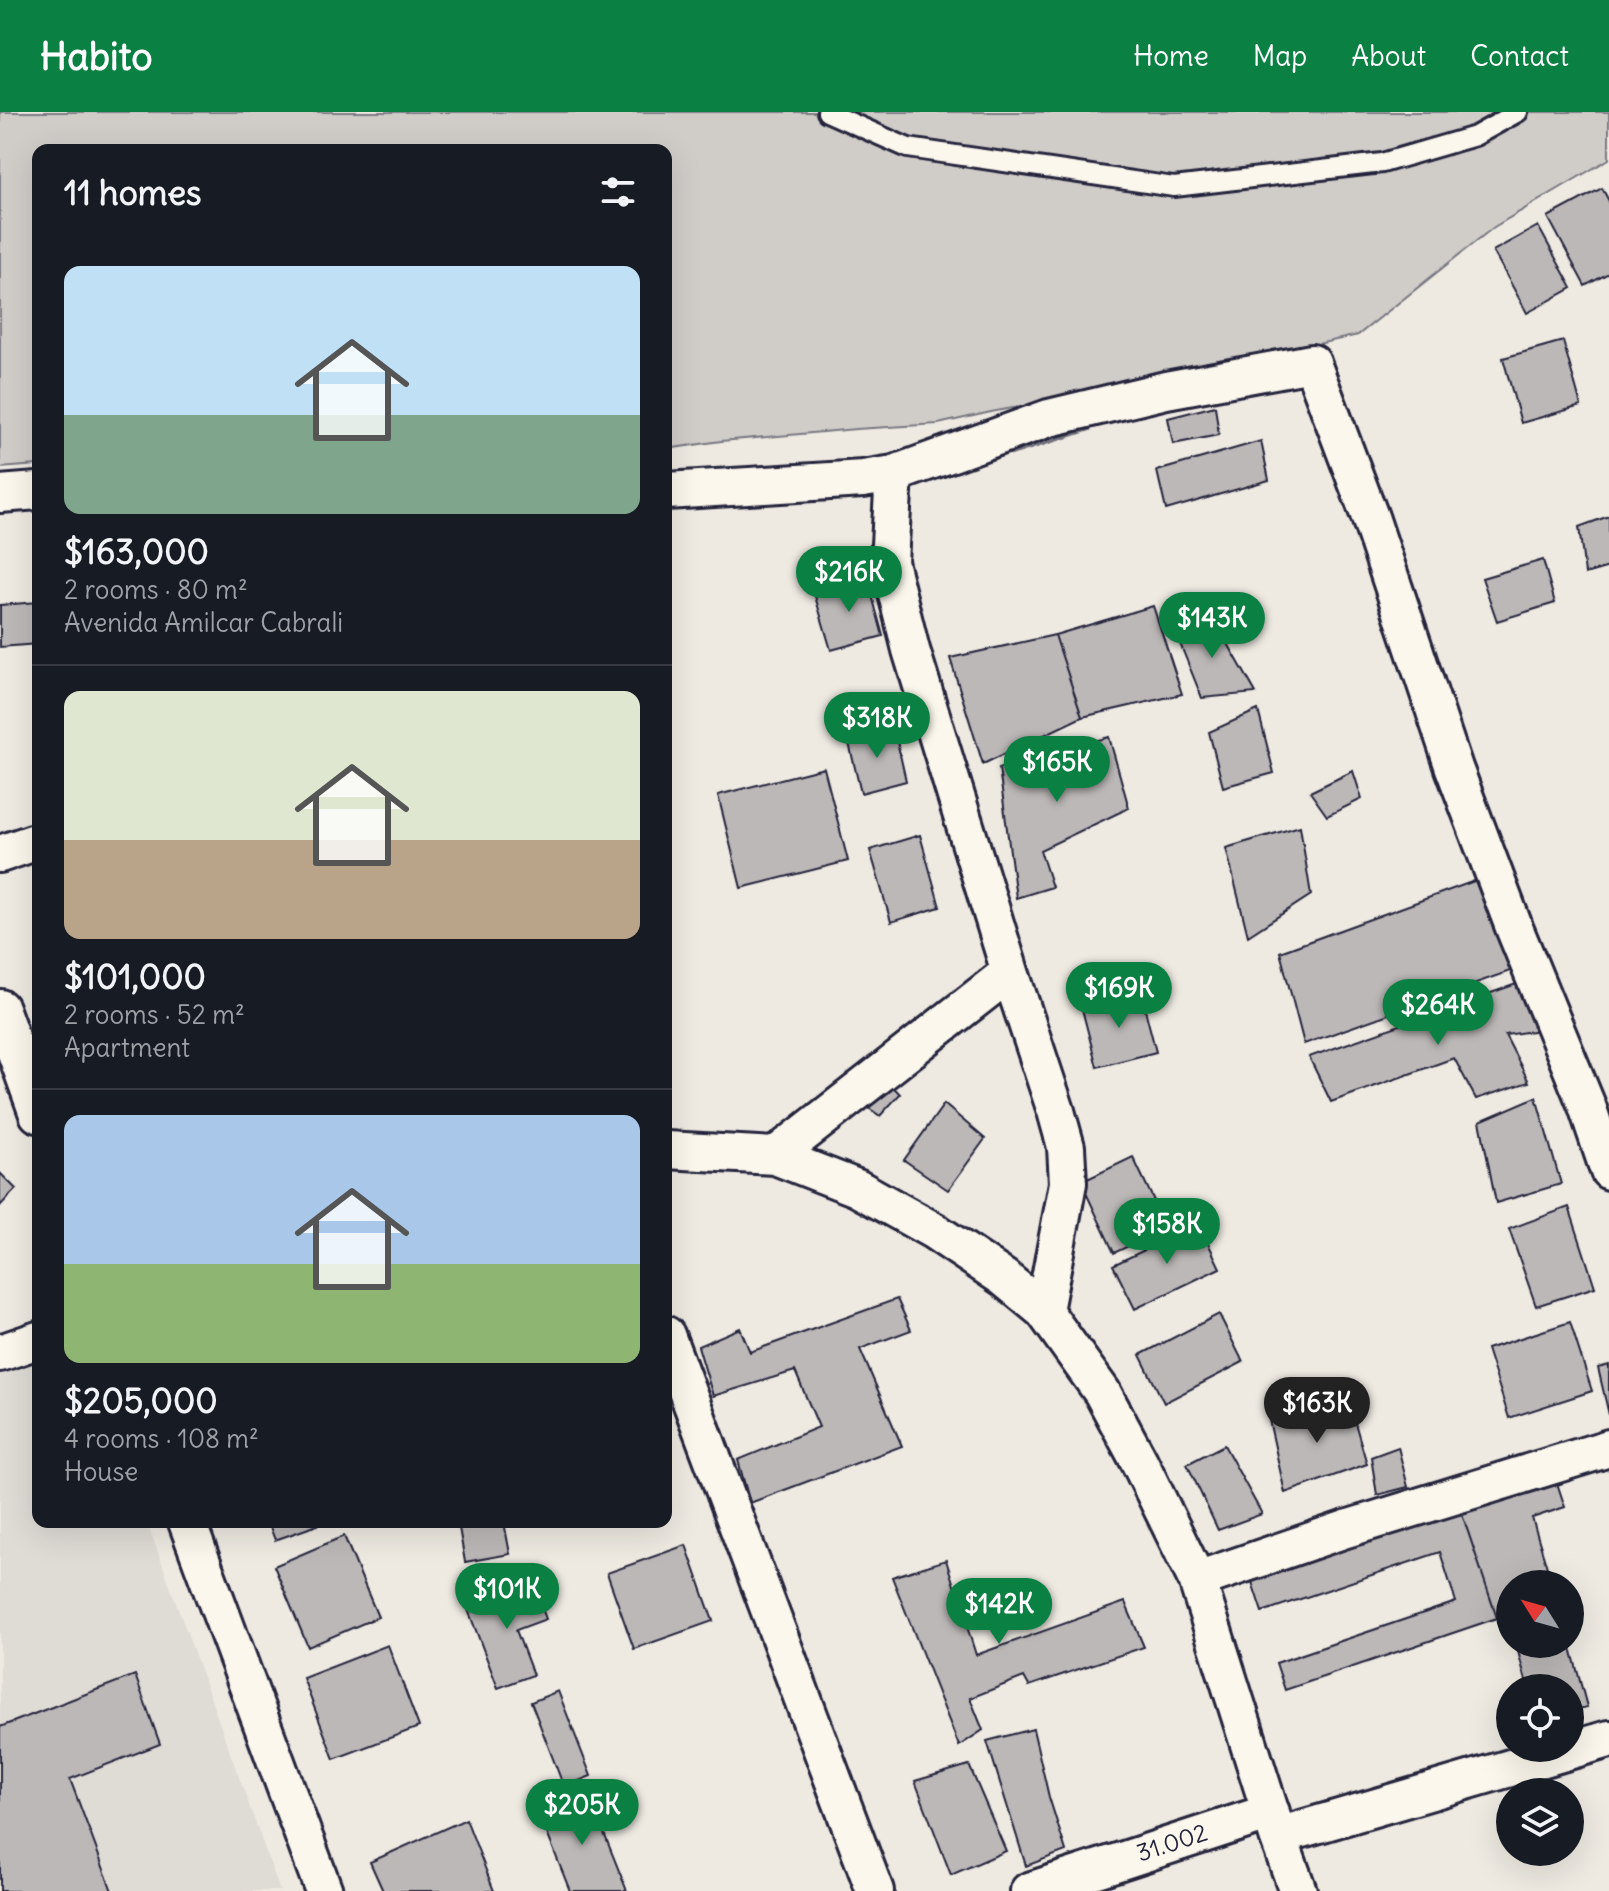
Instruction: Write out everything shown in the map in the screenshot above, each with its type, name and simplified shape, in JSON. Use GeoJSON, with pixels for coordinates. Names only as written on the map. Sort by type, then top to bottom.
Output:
{"type":"FeatureCollection","features":[{"type":"Feature","properties":{"kind":"street"},"geometry":{"type":"LineString","coordinates":[[672,491],[863,479],[894,474],[1049,418],[1166,390],[1312,363],[1374,531],[1454,768],[1515,930],[1598,1103],[1609,1171]]}},
{"type":"Feature","properties":{"kind":"street"},"geometry":{"type":"LineString","coordinates":[[894,474],[889,562],[911,650],[1066,1147],[1068,1183],[1044,1311]]}},
{"type":"Feature","properties":{"kind":"street"},"geometry":{"type":"LineString","coordinates":[[0,494],[32,491]]}},
{"type":"Feature","properties":{"kind":"street"},"geometry":{"type":"LineString","coordinates":[[0,854],[32,843]]}},
{"type":"Feature","properties":{"kind":"street"},"geometry":{"type":"LineString","coordinates":[[775,1156],[1010,972]]}},
{"type":"Feature","properties":{"kind":"street"},"geometry":{"type":"LineString","coordinates":[[0,1008],[32,1097]]}},
{"type":"Feature","properties":{"kind":"street"},"geometry":{"type":"LineString","coordinates":[[672,1150],[775,1156],[857,1188],[934,1231],[1004,1278],[1044,1311],[1102,1392],[1197,1580],[1298,1891]]}},
{"type":"Feature","properties":{"kind":"street"},"geometry":{"type":"LineString","coordinates":[[0,1353],[32,1342]]}},
{"type":"Feature","properties":{"kind":"street"},"geometry":{"type":"LineString","coordinates":[[672,1351],[875,1891]]}},
{"type":"Feature","properties":{"kind":"street"},"geometry":{"type":"LineString","coordinates":[[1197,1580],[1346,1529],[1609,1448]]}},
{"type":"Feature","properties":{"kind":"street"},"geometry":{"type":"LineString","coordinates":[[189,1528],[324,1891]]}},
{"type":"Feature","properties":{"kind":"street","name":"31.002"},"geometry":{"type":"LineString","coordinates":[[1029,1891],[1274,1824],[1609,1739]]}},
{"type":"Feature","properties":{"kind":"lane"},"geometry":{"type":"LineString","coordinates":[[827,112],[908,148],[1174,187],[1382,163],[1475,136],[1518,112]]}},
{"type":"Feature","properties":{"kind":"shaded area"},"geometry":{"type":"Polygon","coordinates":[[[0,112],[1609,112],[1609,159],[1494,227],[1358,335],[1135,385],[938,424],[721,441],[672,448],[672,144],[32,144],[32,465],[0,468],[0,112]]]}},
{"type":"Feature","properties":{"kind":"shaded area"},"geometry":{"type":"Polygon","coordinates":[[[32,1363],[32,1528],[149,1528],[280,1891],[0,1891],[0,1375],[32,1363]]]}},
{"type":"Feature","properties":{"kind":"building"},"geometry":{"type":"Polygon","coordinates":[[[1602,188],[1609,201],[1609,273],[1585,286],[1548,217],[1602,188]]]}},
{"type":"Feature","properties":{"kind":"building"},"geometry":{"type":"Polygon","coordinates":[[[1538,226],[1572,288],[1527,313],[1493,251],[1538,226]]]}},
{"type":"Feature","properties":{"kind":"building"},"geometry":{"type":"Polygon","coordinates":[[[1563,341],[1581,406],[1521,423],[1503,358],[1563,341]]]}},
{"type":"Feature","properties":{"kind":"building"},"geometry":{"type":"Polygon","coordinates":[[[1215,406],[1219,435],[1173,444],[1168,418],[1215,406]]]}},
{"type":"Feature","properties":{"kind":"building"},"geometry":{"type":"Polygon","coordinates":[[[1261,441],[1269,480],[1166,510],[1157,471],[1261,441]]]}},
{"type":"Feature","properties":{"kind":"building"},"geometry":{"type":"Polygon","coordinates":[[[1609,516],[1609,567],[1585,574],[1579,527],[1609,516]]]}},
{"type":"Feature","properties":{"kind":"building"},"geometry":{"type":"Polygon","coordinates":[[[1543,560],[1555,603],[1497,621],[1482,578],[1543,560]]]}},
{"type":"Feature","properties":{"kind":"building"},"geometry":{"type":"Polygon","coordinates":[[[867,577],[883,636],[831,650],[814,593],[867,577]]]}},
{"type":"Feature","properties":{"kind":"building"},"geometry":{"type":"Polygon","coordinates":[[[32,602],[32,644],[0,647],[0,605],[32,602]]]}},
{"type":"Feature","properties":{"kind":"building"},"geometry":{"type":"Polygon","coordinates":[[[1153,606],[1182,694],[1082,717],[1055,635],[1153,606]]]}},
{"type":"Feature","properties":{"kind":"building"},"geometry":{"type":"Polygon","coordinates":[[[1214,619],[1256,693],[1202,698],[1173,626],[1214,619]]]}},
{"type":"Feature","properties":{"kind":"building"},"geometry":{"type":"Polygon","coordinates":[[[1055,635],[1082,717],[983,764],[950,658],[1055,635]]]}},
{"type":"Feature","properties":{"kind":"building"},"geometry":{"type":"Polygon","coordinates":[[[1258,710],[1274,773],[1223,787],[1209,732],[1258,710]]]}},
{"type":"Feature","properties":{"kind":"building"},"geometry":{"type":"Polygon","coordinates":[[[894,728],[906,781],[861,793],[848,739],[894,728]]]}},
{"type":"Feature","properties":{"kind":"building"},"geometry":{"type":"Polygon","coordinates":[[[1109,737],[1129,808],[1040,850],[1052,887],[1016,898],[999,768],[1109,737]]]}},
{"type":"Feature","properties":{"kind":"building"},"geometry":{"type":"Polygon","coordinates":[[[824,768],[848,861],[741,888],[718,795],[824,768]]]}},
{"type":"Feature","properties":{"kind":"building"},"geometry":{"type":"Polygon","coordinates":[[[1353,771],[1362,799],[1327,816],[1310,792],[1353,771]]]}},
{"type":"Feature","properties":{"kind":"building"},"geometry":{"type":"Polygon","coordinates":[[[1300,826],[1311,895],[1248,936],[1226,848],[1300,826]]]}},
{"type":"Feature","properties":{"kind":"building"},"geometry":{"type":"Polygon","coordinates":[[[920,835],[940,907],[891,922],[870,850],[920,835]]]}},
{"type":"Feature","properties":{"kind":"building"},"geometry":{"type":"Polygon","coordinates":[[[1477,880],[1513,970],[1304,1044],[1280,952],[1477,880]]]}},
{"type":"Feature","properties":{"kind":"building"},"geometry":{"type":"Polygon","coordinates":[[[1522,982],[1541,1030],[1505,1035],[1529,1082],[1476,1099],[1454,1058],[1331,1102],[1309,1057],[1522,982]]]}},
{"type":"Feature","properties":{"kind":"building"},"geometry":{"type":"Polygon","coordinates":[[[1141,994],[1156,1052],[1097,1067],[1082,1009],[1141,994]]]}},
{"type":"Feature","properties":{"kind":"building"},"geometry":{"type":"Polygon","coordinates":[[[886,1079],[900,1094],[880,1116],[863,1104],[886,1079]]]}},
{"type":"Feature","properties":{"kind":"building"},"geometry":{"type":"Polygon","coordinates":[[[1536,1097],[1561,1184],[1496,1203],[1480,1121],[1536,1097]]]}},
{"type":"Feature","properties":{"kind":"building"},"geometry":{"type":"Polygon","coordinates":[[[944,1104],[985,1139],[948,1190],[904,1160],[944,1104]]]}},
{"type":"Feature","properties":{"kind":"building"},"geometry":{"type":"Polygon","coordinates":[[[1133,1157],[1167,1228],[1114,1253],[1081,1182],[1133,1157]]]}},
{"type":"Feature","properties":{"kind":"building"},"geometry":{"type":"Polygon","coordinates":[[[0,1173],[16,1189],[0,1206],[0,1173]]]}},
{"type":"Feature","properties":{"kind":"building"},"geometry":{"type":"Polygon","coordinates":[[[1569,1207],[1595,1287],[1536,1306],[1509,1229],[1569,1207]]]}},
{"type":"Feature","properties":{"kind":"building"},"geometry":{"type":"Polygon","coordinates":[[[1199,1224],[1220,1268],[1135,1309],[1113,1265],[1199,1224]]]}},
{"type":"Feature","properties":{"kind":"building"},"geometry":{"type":"Polygon","coordinates":[[[897,1299],[911,1330],[860,1349],[902,1446],[750,1503],[738,1460],[819,1427],[795,1371],[713,1396],[698,1346],[740,1328],[750,1352],[897,1299]]]}},
{"type":"Feature","properties":{"kind":"building"},"geometry":{"type":"Polygon","coordinates":[[[1219,1314],[1243,1362],[1164,1403],[1140,1355],[1219,1314]]]}},
{"type":"Feature","properties":{"kind":"building"},"geometry":{"type":"Polygon","coordinates":[[[1570,1322],[1592,1391],[1509,1418],[1487,1349],[1570,1322]]]}},
{"type":"Feature","properties":{"kind":"building"},"geometry":{"type":"Polygon","coordinates":[[[1609,1365],[1609,1415],[1598,1368],[1609,1365]]]}},
{"type":"Feature","properties":{"kind":"building"},"geometry":{"type":"Polygon","coordinates":[[[1348,1399],[1367,1464],[1285,1493],[1269,1420],[1348,1399]]]}},
{"type":"Feature","properties":{"kind":"building"},"geometry":{"type":"Polygon","coordinates":[[[1224,1445],[1262,1514],[1218,1530],[1187,1464],[1224,1445]]]}},
{"type":"Feature","properties":{"kind":"building"},"geometry":{"type":"Polygon","coordinates":[[[1398,1447],[1408,1487],[1377,1495],[1371,1457],[1398,1447]]]}},
{"type":"Feature","properties":{"kind":"building"},"geometry":{"type":"Polygon","coordinates":[[[1555,1477],[1565,1507],[1532,1518],[1548,1570],[1496,1570],[1496,1615],[1460,1508],[1555,1477]]]}},
{"type":"Feature","properties":{"kind":"building"},"geometry":{"type":"Polygon","coordinates":[[[1460,1508],[1496,1618],[1285,1690],[1276,1663],[1456,1602],[1440,1552],[1262,1612],[1251,1579],[1460,1508]]]}},
{"type":"Feature","properties":{"kind":"building"},"geometry":{"type":"Polygon","coordinates":[[[270,1528],[309,1528],[275,1540],[270,1528]]]}},
{"type":"Feature","properties":{"kind":"building"},"geometry":{"type":"Polygon","coordinates":[[[459,1528],[505,1528],[510,1554],[465,1562],[459,1528]]]}},
{"type":"Feature","properties":{"kind":"building"},"geometry":{"type":"Polygon","coordinates":[[[344,1536],[378,1617],[308,1647],[274,1566],[344,1536]]]}},
{"type":"Feature","properties":{"kind":"building"},"geometry":{"type":"Polygon","coordinates":[[[686,1545],[713,1621],[634,1649],[607,1573],[686,1545]]]}},
{"type":"Feature","properties":{"kind":"building"},"geometry":{"type":"Polygon","coordinates":[[[946,1560],[976,1655],[1125,1602],[1144,1647],[1029,1686],[1024,1677],[970,1698],[983,1730],[959,1746],[892,1577],[946,1560]]]}},
{"type":"Feature","properties":{"kind":"building"},"geometry":{"type":"Polygon","coordinates":[[[532,1582],[546,1619],[516,1630],[533,1675],[498,1688],[467,1607],[532,1582]]]}},
{"type":"Feature","properties":{"kind":"building"},"geometry":{"type":"Polygon","coordinates":[[[388,1645],[419,1727],[334,1759],[303,1678],[388,1645]]]}},
{"type":"Feature","properties":{"kind":"building"},"geometry":{"type":"Polygon","coordinates":[[[1520,1658],[1574,1658],[1578,1674],[1524,1674],[1520,1658]]]}},
{"type":"Feature","properties":{"kind":"building"},"geometry":{"type":"Polygon","coordinates":[[[135,1675],[160,1744],[70,1779],[112,1891],[0,1891],[0,1727],[135,1675]]]}},
{"type":"Feature","properties":{"kind":"building"},"geometry":{"type":"Polygon","coordinates":[[[558,1691],[591,1776],[564,1787],[531,1702],[558,1691]]]}},
{"type":"Feature","properties":{"kind":"building"},"geometry":{"type":"Polygon","coordinates":[[[1033,1729],[1066,1851],[1026,1866],[987,1741],[1033,1729]]]}},
{"type":"Feature","properties":{"kind":"building"},"geometry":{"type":"Polygon","coordinates":[[[969,1765],[1006,1851],[951,1875],[915,1781],[969,1765]]]}},
{"type":"Feature","properties":{"kind":"building"},"geometry":{"type":"Polygon","coordinates":[[[588,1793],[627,1891],[570,1891],[539,1813],[588,1793]]]}},
{"type":"Feature","properties":{"kind":"building"},"geometry":{"type":"Polygon","coordinates":[[[466,1819],[494,1891],[383,1891],[370,1862],[466,1819]]]}},
{"type":"Feature","properties":{"kind":"waterway"},"geometry":{"type":"LineString","coordinates":[[1012,450],[1088,426]]}}]}
